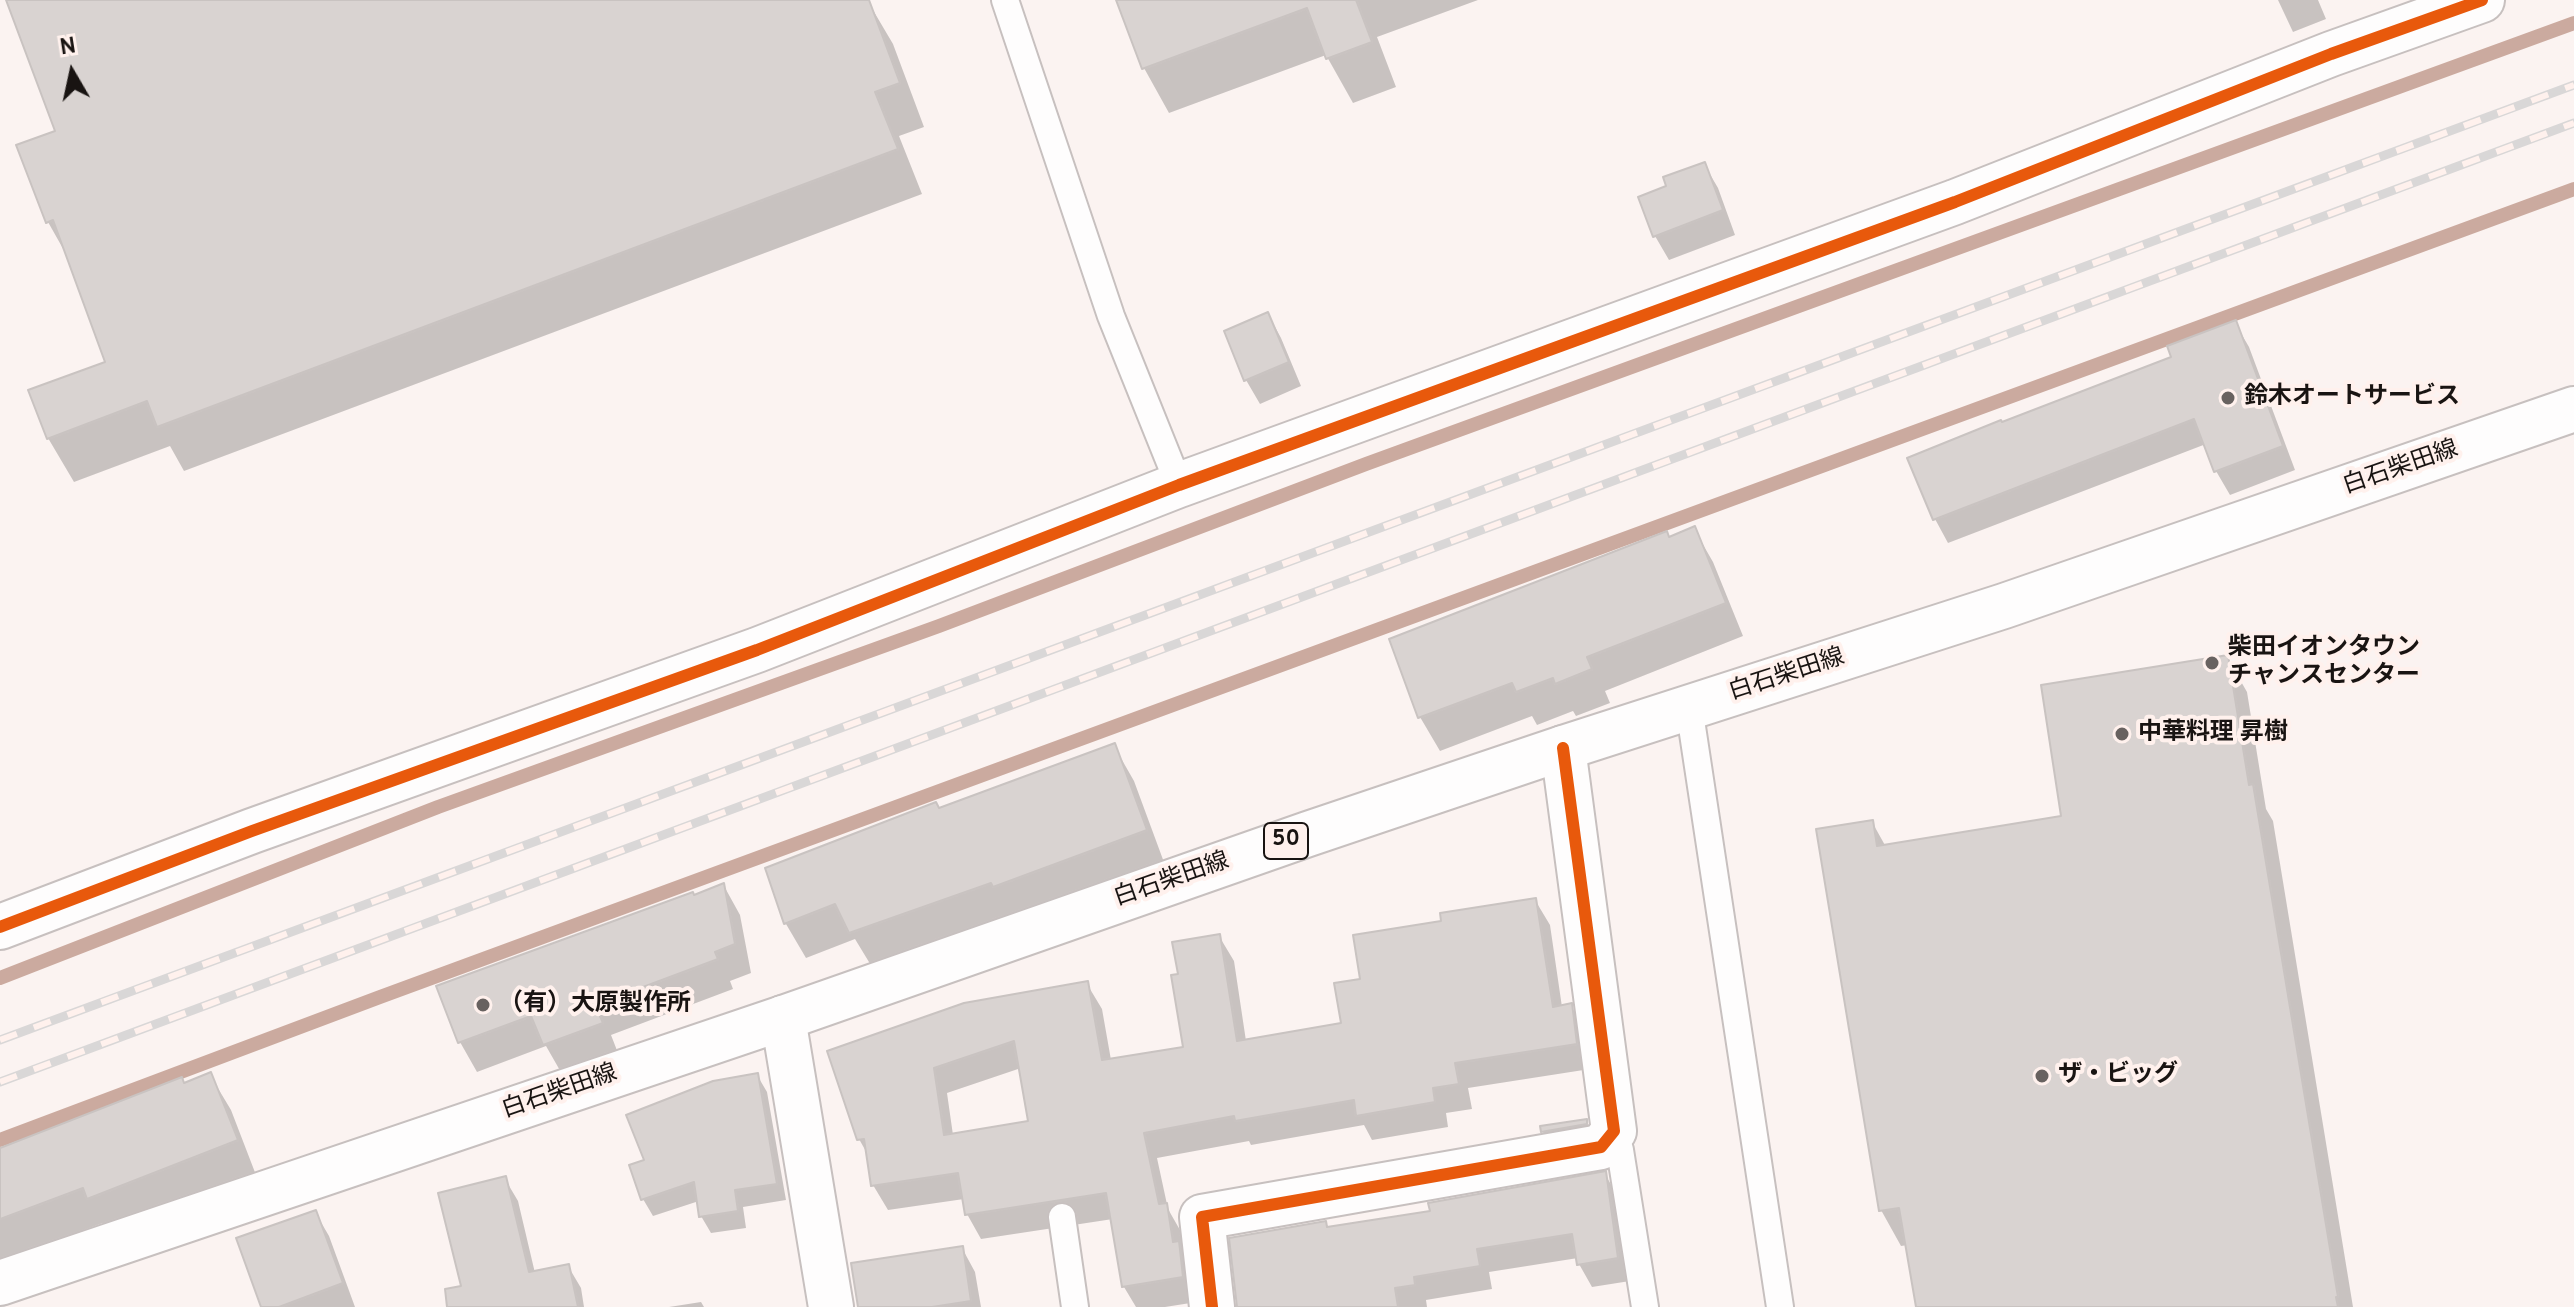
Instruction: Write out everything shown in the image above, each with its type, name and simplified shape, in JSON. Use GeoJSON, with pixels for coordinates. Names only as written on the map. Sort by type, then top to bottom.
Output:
{"type":"FeatureCollection","features":[{"type":"Feature","properties":{"kind":"street"},"geometry":{"type":"LineString","coordinates":[[0,927],[252,831],[757,650],[1179,485],[1955,202],[2331,54],[2482,0]]}},
{"type":"Feature","properties":{"kind":"street","name":"白石柴田線"},"geometry":{"type":"LineString","coordinates":[[0,1283],[783,1018],[1323,828],[2004,606],[2574,409]]}},
{"type":"Feature","properties":{"kind":"street"},"geometry":{"type":"LineString","coordinates":[[1212,1307],[1202,1217],[1601,1147],[1614,1131],[1563,748]]}},
{"type":"Feature","properties":{"kind":"street"},"geometry":{"type":"LineString","coordinates":[[783,1018],[831,1307]]}},
{"type":"Feature","properties":{"kind":"lane"},"geometry":{"type":"LineString","coordinates":[[1005,0],[1111,316],[1179,485]]}},
{"type":"Feature","properties":{"kind":"lane"},"geometry":{"type":"LineString","coordinates":[[1689,707],[1780,1307]]}},
{"type":"Feature","properties":{"kind":"lane"},"geometry":{"type":"LineString","coordinates":[[1614,1131],[1620,1150],[1645,1307]]}},
{"type":"Feature","properties":{"kind":"lane"},"geometry":{"type":"LineString","coordinates":[[1062,1217],[1075,1307]]}},
{"type":"Feature","properties":{"kind":"building"},"geometry":{"type":"Polygon","coordinates":[[[6,0],[869,0],[900,83],[875,92],[898,149],[157,427],[147,401],[47,439],[28,390],[105,362],[53,220],[46,223],[16,145],[55,131],[6,0]]]}},
{"type":"Feature","properties":{"kind":"building"},"geometry":{"type":"Polygon","coordinates":[[[1116,0],[1356,0],[1372,42],[1326,59],[1307,8],[1142,69],[1116,0]]]}},
{"type":"Feature","properties":{"kind":"building"},"geometry":{"type":"Polygon","coordinates":[[[1705,162],[1723,210],[1653,237],[1638,197],[1666,186],[1663,177],[1705,162]]]}},
{"type":"Feature","properties":{"kind":"building"},"geometry":{"type":"Polygon","coordinates":[[[1268,312],[1289,362],[1244,381],[1224,331],[1268,312]]]}},
{"type":"Feature","properties":{"kind":"building"},"geometry":{"type":"Polygon","coordinates":[[[2236,320],[2283,446],[2214,472],[2194,419],[1933,520],[1907,458],[2171,357],[2167,346],[2236,320]]]}},
{"type":"Feature","properties":{"kind":"building"},"geometry":{"type":"Polygon","coordinates":[[[1695,526],[1726,603],[1587,657],[1592,669],[1555,684],[1553,678],[1516,692],[1512,683],[1418,718],[1389,639],[1667,531],[1669,537],[1695,526]]]}},
{"type":"Feature","properties":{"kind":"building"},"geometry":{"type":"Polygon","coordinates":[[[2228,655],[2249,785],[2253,784],[2338,1307],[1916,1307],[1899,1208],[1879,1211],[1816,829],[1873,820],[1877,846],[2061,816],[2041,685],[2228,655]]]}},
{"type":"Feature","properties":{"kind":"building"},"geometry":{"type":"Polygon","coordinates":[[[1115,743],[1147,830],[993,887],[991,883],[849,933],[835,904],[784,924],[765,868],[936,802],[939,808],[1115,743]]]}},
{"type":"Feature","properties":{"kind":"building"},"geometry":{"type":"Polygon","coordinates":[[[724,883],[735,944],[715,952],[718,959],[595,1005],[603,1023],[543,1045],[531,1016],[458,1043],[436,986],[724,883]]]}},
{"type":"Feature","properties":{"kind":"building"},"geometry":{"type":"Polygon","coordinates":[[[1536,898],[1553,1007],[1572,1003],[1577,1044],[1455,1063],[1459,1084],[1433,1088],[1435,1102],[1356,1116],[1354,1100],[1235,1121],[1234,1116],[1144,1133],[1159,1204],[1167,1203],[1173,1242],[1179,1241],[1183,1277],[1122,1287],[1106,1193],[965,1215],[958,1173],[871,1186],[864,1139],[857,1140],[827,1051],[964,1003],[1088,981],[1102,1060],[1183,1047],[1171,975],[1178,974],[1172,942],[1220,934],[1237,1041],[1341,1023],[1334,983],[1360,979],[1353,935],[1441,921],[1440,913],[1536,898]],[[1014,1041],[934,1068],[944,1135],[1028,1121],[1014,1041]]]}},
{"type":"Feature","properties":{"kind":"building"},"geometry":{"type":"Polygon","coordinates":[[[211,1072],[238,1140],[87,1199],[83,1188],[0,1219],[0,1148],[182,1077],[184,1083],[211,1072]]]}},
{"type":"Feature","properties":{"kind":"building"},"geometry":{"type":"Polygon","coordinates":[[[758,1073],[777,1184],[735,1190],[738,1211],[699,1217],[694,1182],[641,1200],[629,1165],[644,1160],[626,1115],[713,1081],[758,1073]]]}},
{"type":"Feature","properties":{"kind":"building"},"geometry":{"type":"Polygon","coordinates":[[[1587,1119],[1587,1124],[1541,1132],[1540,1126],[1587,1119]]]}},
{"type":"Feature","properties":{"kind":"building"},"geometry":{"type":"Polygon","coordinates":[[[1606,1171],[1618,1258],[1577,1265],[1572,1234],[1477,1249],[1480,1266],[1414,1277],[1415,1285],[1395,1288],[1398,1307],[1237,1307],[1229,1238],[1326,1221],[1327,1227],[1430,1211],[1428,1203],[1606,1171]]]}},
{"type":"Feature","properties":{"kind":"building"},"geometry":{"type":"Polygon","coordinates":[[[506,1176],[529,1272],[569,1264],[578,1307],[447,1307],[445,1289],[461,1286],[438,1193],[506,1176]]]}},
{"type":"Feature","properties":{"kind":"building"},"geometry":{"type":"Polygon","coordinates":[[[316,1210],[343,1283],[279,1307],[261,1307],[236,1238],[316,1210]]]}},
{"type":"Feature","properties":{"kind":"building"},"geometry":{"type":"Polygon","coordinates":[[[963,1246],[971,1301],[932,1307],[858,1307],[851,1263],[963,1246]]]}},
{"type":"Feature","properties":{"kind":"waterway"},"geometry":{"type":"LineString","coordinates":[[0,978],[438,807],[939,626],[1366,464],[2574,23]]}},
{"type":"Feature","properties":{"kind":"waterway"},"geometry":{"type":"LineString","coordinates":[[0,1140],[380,997],[2574,189]]}},
{"type":"Feature","properties":{"kind":"railway"},"geometry":{"type":"LineString","coordinates":[[0,1040],[2574,85]]}},
{"type":"Feature","properties":{"kind":"railway"},"geometry":{"type":"LineString","coordinates":[[0,1082],[2574,123]]}},
{"type":"Feature","properties":{"kind":"cycle path"},"geometry":{"type":"LineString","coordinates":[[0,927],[252,831],[757,650],[1179,485],[1955,202],[2331,54],[2482,0]]}},
{"type":"Feature","properties":{"kind":"cycle path"},"geometry":{"type":"LineString","coordinates":[[1212,1307],[1202,1217],[1601,1147],[1614,1131],[1563,748]]}},
{"type":"Feature","properties":{"kind":"place","name":"鈴木オートサービス"},"geometry":{"type":"Point","coordinates":[2228,398]}},
{"type":"Feature","properties":{"kind":"place","name":"柴田イオンタウン チャンスセンター"},"geometry":{"type":"Point","coordinates":[2212,663]}},
{"type":"Feature","properties":{"kind":"place","name":"中華料理 昇樹"},"geometry":{"type":"Point","coordinates":[2122,734]}},
{"type":"Feature","properties":{"kind":"place","name":"（有）大原製作所"},"geometry":{"type":"Point","coordinates":[483,1005]}},
{"type":"Feature","properties":{"kind":"place","name":"ザ・ビッグ"},"geometry":{"type":"Point","coordinates":[2042,1076]}}]}
